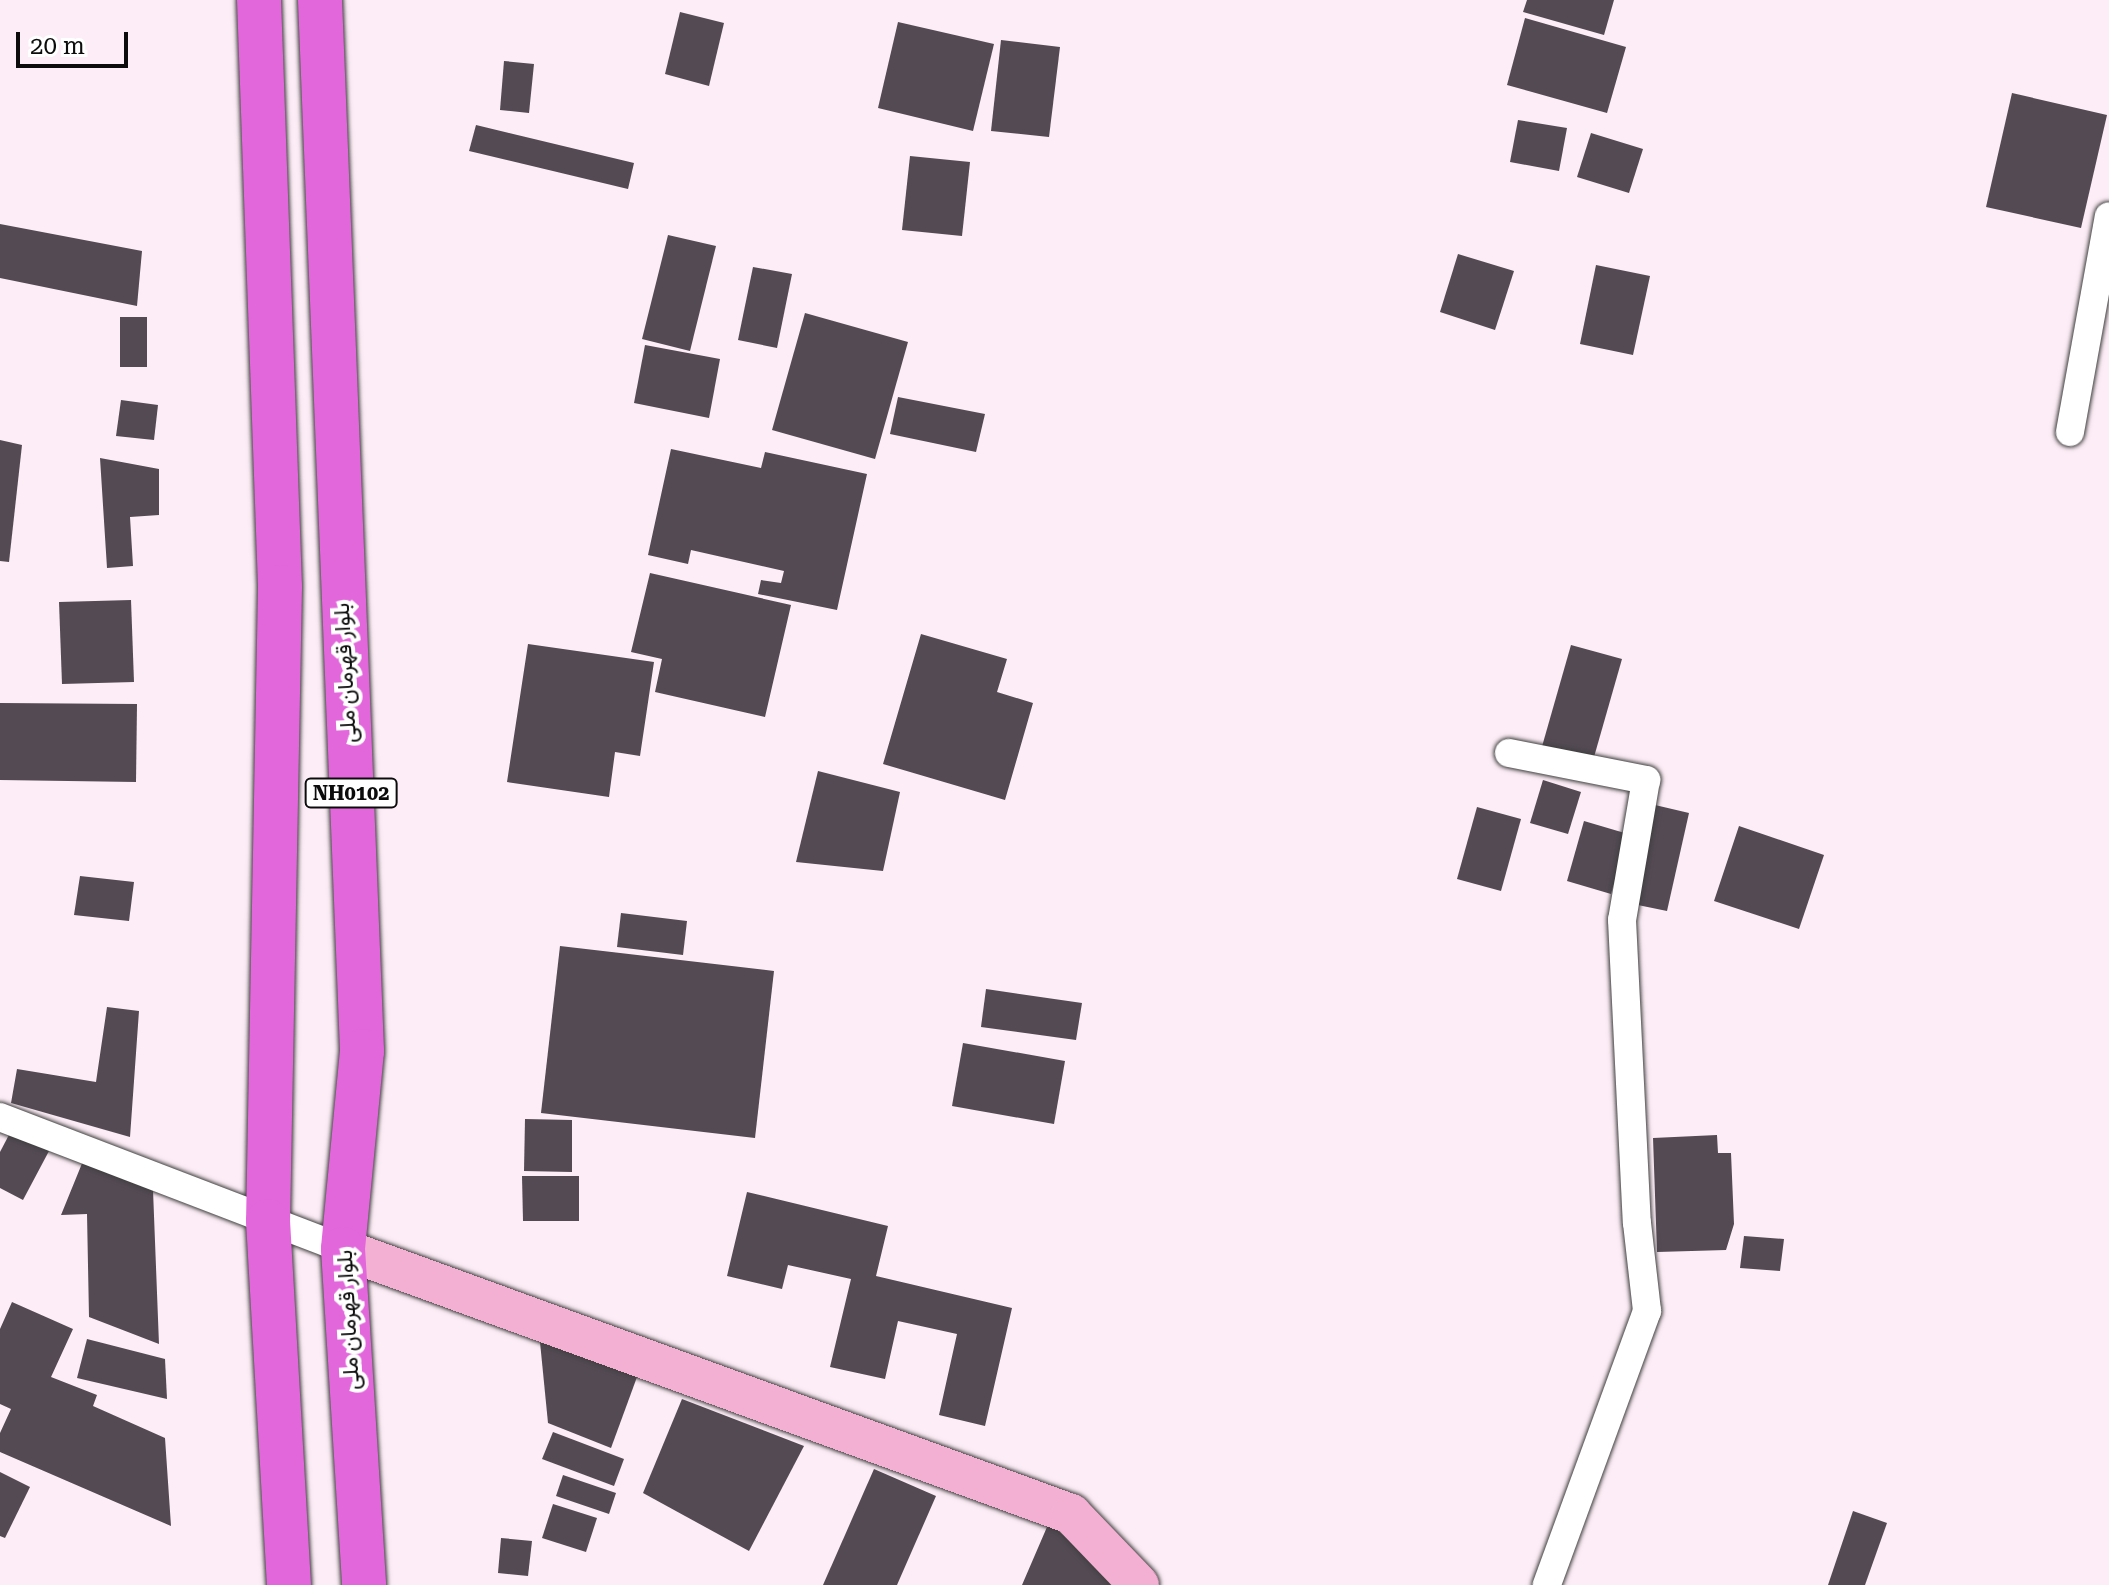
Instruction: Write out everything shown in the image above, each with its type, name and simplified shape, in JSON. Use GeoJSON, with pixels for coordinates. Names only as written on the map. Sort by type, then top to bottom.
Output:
{"type":"FeatureCollection","features":[{"type":"Feature","properties":{"kind":"highway","name":"NH0102"},"geometry":{"type":"LineString","coordinates":[[259,0],[280,587],[268,1221],[289,1585]]}},
{"type":"Feature","properties":{"kind":"highway","name":"بلوار قهرمان ملی"},"geometry":{"type":"LineString","coordinates":[[320,0],[362,1051],[343,1249],[364,1585]]}},
{"type":"Feature","properties":{"kind":"street"},"geometry":{"type":"LineString","coordinates":[[2070,432],[2109,216]]}},
{"type":"Feature","properties":{"kind":"street"},"geometry":{"type":"LineString","coordinates":[[1509,753],[1646,780],[1622,920],[1647,1311],[1547,1585]]}},
{"type":"Feature","properties":{"kind":"street"},"geometry":{"type":"LineString","coordinates":[[0,1117],[343,1249],[1071,1514],[1139,1585]]}},
{"type":"Feature","properties":{"kind":"building"},"geometry":{"type":"Polygon","coordinates":[[[1527,0],[1614,0],[1604,35],[1523,12],[1527,0]]]}},
{"type":"Feature","properties":{"kind":"building"},"geometry":{"type":"Polygon","coordinates":[[[680,12],[724,23],[709,86],[665,74],[680,12]]]}},
{"type":"Feature","properties":{"kind":"building"},"geometry":{"type":"Polygon","coordinates":[[[1525,18],[1626,47],[1607,113],[1507,85],[1525,18]]]}},
{"type":"Feature","properties":{"kind":"building"},"geometry":{"type":"Polygon","coordinates":[[[898,22],[994,44],[973,131],[878,108],[898,22]]]}},
{"type":"Feature","properties":{"kind":"building"},"geometry":{"type":"Polygon","coordinates":[[[1001,40],[1060,47],[1049,137],[991,131],[1001,40]]]}},
{"type":"Feature","properties":{"kind":"building"},"geometry":{"type":"Polygon","coordinates":[[[504,61],[534,64],[529,113],[500,110],[504,61]]]}},
{"type":"Feature","properties":{"kind":"building"},"geometry":{"type":"Polygon","coordinates":[[[2012,93],[2107,115],[2081,228],[1986,207],[2012,93]]]}},
{"type":"Feature","properties":{"kind":"building"},"geometry":{"type":"Polygon","coordinates":[[[1518,120],[1567,128],[1559,171],[1510,162],[1518,120]]]}},
{"type":"Feature","properties":{"kind":"building"},"geometry":{"type":"Polygon","coordinates":[[[476,125],[634,163],[628,189],[469,151],[476,125]]]}},
{"type":"Feature","properties":{"kind":"building"},"geometry":{"type":"Polygon","coordinates":[[[1591,133],[1643,149],[1629,193],[1577,177],[1591,133]]]}},
{"type":"Feature","properties":{"kind":"building"},"geometry":{"type":"Polygon","coordinates":[[[910,156],[970,162],[962,236],[902,230],[910,156]]]}},
{"type":"Feature","properties":{"kind":"building"},"geometry":{"type":"Polygon","coordinates":[[[0,224],[142,251],[137,306],[0,278],[0,224]]]}},
{"type":"Feature","properties":{"kind":"building"},"geometry":{"type":"Polygon","coordinates":[[[668,235],[716,246],[690,351],[642,339],[668,235]]]}},
{"type":"Feature","properties":{"kind":"building"},"geometry":{"type":"Polygon","coordinates":[[[1458,254],[1514,271],[1495,330],[1440,312],[1458,254]]]}},
{"type":"Feature","properties":{"kind":"building"},"geometry":{"type":"Polygon","coordinates":[[[1596,265],[1650,276],[1633,355],[1580,344],[1596,265]]]}},
{"type":"Feature","properties":{"kind":"building"},"geometry":{"type":"Polygon","coordinates":[[[753,267],[792,274],[777,348],[738,340],[753,267]]]}},
{"type":"Feature","properties":{"kind":"building"},"geometry":{"type":"Polygon","coordinates":[[[805,313],[908,342],[875,459],[772,430],[805,313]]]}},
{"type":"Feature","properties":{"kind":"building"},"geometry":{"type":"Polygon","coordinates":[[[120,317],[147,317],[147,367],[120,367],[120,317]]]}},
{"type":"Feature","properties":{"kind":"building"},"geometry":{"type":"Polygon","coordinates":[[[645,345],[720,359],[709,418],[634,403],[645,345]]]}},
{"type":"Feature","properties":{"kind":"building"},"geometry":{"type":"Polygon","coordinates":[[[898,397],[985,414],[976,452],[890,434],[898,397]]]}},
{"type":"Feature","properties":{"kind":"building"},"geometry":{"type":"Polygon","coordinates":[[[121,400],[158,405],[154,440],[116,436],[121,400]]]}},
{"type":"Feature","properties":{"kind":"building"},"geometry":{"type":"Polygon","coordinates":[[[0,440],[22,445],[9,562],[0,561],[0,440]]]}},
{"type":"Feature","properties":{"kind":"building"},"geometry":{"type":"Polygon","coordinates":[[[671,449],[761,468],[765,452],[867,474],[837,610],[758,594],[761,580],[781,583],[784,571],[691,550],[688,564],[648,555],[671,449]]]}},
{"type":"Feature","properties":{"kind":"building"},"geometry":{"type":"Polygon","coordinates":[[[100,458],[159,469],[159,515],[130,517],[133,566],[107,568],[100,458]]]}},
{"type":"Feature","properties":{"kind":"building"},"geometry":{"type":"Polygon","coordinates":[[[650,573],[791,605],[765,717],[655,692],[662,659],[631,652],[650,573]]]}},
{"type":"Feature","properties":{"kind":"building"},"geometry":{"type":"Polygon","coordinates":[[[131,600],[134,682],[62,684],[59,602],[131,600]]]}},
{"type":"Feature","properties":{"kind":"building"},"geometry":{"type":"Polygon","coordinates":[[[921,634],[1007,659],[997,692],[1033,703],[1005,800],[883,764],[921,634]]]}},
{"type":"Feature","properties":{"kind":"building"},"geometry":{"type":"Polygon","coordinates":[[[528,644],[654,662],[640,756],[615,752],[609,797],[507,782],[528,644]]]}},
{"type":"Feature","properties":{"kind":"building"},"geometry":{"type":"Polygon","coordinates":[[[1571,645],[1622,659],[1592,764],[1541,750],[1571,645]]]}},
{"type":"Feature","properties":{"kind":"building"},"geometry":{"type":"Polygon","coordinates":[[[0,703],[137,704],[136,782],[0,780],[0,703]]]}},
{"type":"Feature","properties":{"kind":"building"},"geometry":{"type":"Polygon","coordinates":[[[818,771],[900,792],[883,871],[796,862],[818,771]]]}},
{"type":"Feature","properties":{"kind":"building"},"geometry":{"type":"Polygon","coordinates":[[[1543,780],[1581,792],[1568,834],[1530,823],[1543,780]]]}},
{"type":"Feature","properties":{"kind":"building"},"geometry":{"type":"Polygon","coordinates":[[[1655,805],[1689,813],[1667,911],[1633,904],[1655,805]]]}},
{"type":"Feature","properties":{"kind":"building"},"geometry":{"type":"Polygon","coordinates":[[[1477,807],[1521,819],[1501,891],[1457,879],[1477,807]]]}},
{"type":"Feature","properties":{"kind":"building"},"geometry":{"type":"Polygon","coordinates":[[[1584,821],[1628,834],[1611,894],[1567,881],[1584,821]]]}},
{"type":"Feature","properties":{"kind":"building"},"geometry":{"type":"Polygon","coordinates":[[[1739,826],[1824,855],[1799,929],[1714,901],[1739,826]]]}},
{"type":"Feature","properties":{"kind":"building"},"geometry":{"type":"Polygon","coordinates":[[[80,876],[134,882],[129,921],[74,915],[80,876]]]}},
{"type":"Feature","properties":{"kind":"building"},"geometry":{"type":"Polygon","coordinates":[[[621,913],[687,921],[683,955],[617,947],[621,913]]]}},
{"type":"Feature","properties":{"kind":"building"},"geometry":{"type":"Polygon","coordinates":[[[560,946],[774,971],[755,1138],[541,1113],[560,946]]]}},
{"type":"Feature","properties":{"kind":"building"},"geometry":{"type":"Polygon","coordinates":[[[986,989],[1082,1003],[1076,1040],[981,1027],[986,989]]]}},
{"type":"Feature","properties":{"kind":"building"},"geometry":{"type":"Polygon","coordinates":[[[107,1007],[139,1011],[130,1137],[11,1103],[17,1069],[96,1082],[107,1007]]]}},
{"type":"Feature","properties":{"kind":"building"},"geometry":{"type":"Polygon","coordinates":[[[963,1043],[1065,1061],[1054,1124],[952,1106],[963,1043]]]}},
{"type":"Feature","properties":{"kind":"building"},"geometry":{"type":"Polygon","coordinates":[[[525,1119],[572,1120],[572,1172],[524,1171],[525,1119]]]}},
{"type":"Feature","properties":{"kind":"building"},"geometry":{"type":"Polygon","coordinates":[[[11,1131],[49,1151],[23,1200],[0,1188],[0,1152],[11,1131]]]}},
{"type":"Feature","properties":{"kind":"building"},"geometry":{"type":"Polygon","coordinates":[[[1717,1135],[1718,1153],[1731,1153],[1734,1224],[1726,1250],[1657,1252],[1653,1138],[1717,1135]]]}},
{"type":"Feature","properties":{"kind":"building"},"geometry":{"type":"Polygon","coordinates":[[[83,1161],[153,1190],[159,1344],[89,1317],[87,1214],[61,1215],[83,1161]]]}},
{"type":"Feature","properties":{"kind":"building"},"geometry":{"type":"Polygon","coordinates":[[[522,1176],[579,1176],[579,1221],[523,1221],[522,1176]]]}},
{"type":"Feature","properties":{"kind":"building"},"geometry":{"type":"Polygon","coordinates":[[[747,1192],[888,1226],[876,1276],[1012,1308],[985,1426],[939,1415],[957,1334],[898,1321],[885,1379],[830,1367],[851,1279],[788,1265],[782,1289],[727,1276],[747,1192]]]}},
{"type":"Feature","properties":{"kind":"building"},"geometry":{"type":"Polygon","coordinates":[[[1744,1236],[1784,1239],[1780,1271],[1740,1268],[1744,1236]]]}},
{"type":"Feature","properties":{"kind":"building"},"geometry":{"type":"Polygon","coordinates":[[[12,1302],[73,1329],[51,1377],[97,1395],[93,1406],[165,1438],[171,1526],[0,1452],[0,1433],[11,1409],[0,1404],[0,1329],[12,1302]]]}},
{"type":"Feature","properties":{"kind":"building"},"geometry":{"type":"Polygon","coordinates":[[[87,1339],[165,1359],[167,1399],[77,1378],[87,1339]]]}},
{"type":"Feature","properties":{"kind":"building"},"geometry":{"type":"Polygon","coordinates":[[[540,1342],[637,1377],[611,1448],[548,1423],[540,1342]]]}},
{"type":"Feature","properties":{"kind":"building"},"geometry":{"type":"Polygon","coordinates":[[[682,1399],[804,1446],[749,1551],[643,1493],[682,1399]]]}},
{"type":"Feature","properties":{"kind":"building"},"geometry":{"type":"Polygon","coordinates":[[[553,1432],[624,1459],[614,1486],[542,1459],[553,1432]]]}},
{"type":"Feature","properties":{"kind":"building"},"geometry":{"type":"Polygon","coordinates":[[[874,1469],[936,1496],[897,1585],[823,1585],[874,1469]]]}},
{"type":"Feature","properties":{"kind":"building"},"geometry":{"type":"Polygon","coordinates":[[[0,1472],[30,1487],[5,1538],[0,1536],[0,1472]]]}},
{"type":"Feature","properties":{"kind":"building"},"geometry":{"type":"Polygon","coordinates":[[[563,1475],[616,1493],[609,1514],[556,1496],[563,1475]]]}},
{"type":"Feature","properties":{"kind":"building"},"geometry":{"type":"Polygon","coordinates":[[[553,1504],[597,1518],[586,1552],[542,1538],[553,1504]]]}},
{"type":"Feature","properties":{"kind":"building"},"geometry":{"type":"Polygon","coordinates":[[[1853,1511],[1887,1523],[1865,1585],[1828,1585],[1853,1511]]]}},
{"type":"Feature","properties":{"kind":"building"},"geometry":{"type":"Polygon","coordinates":[[[1044,1519],[1124,1585],[1022,1585],[1047,1527],[1044,1519]]]}},
{"type":"Feature","properties":{"kind":"building"},"geometry":{"type":"Polygon","coordinates":[[[501,1538],[532,1541],[528,1576],[498,1573],[501,1538]]]}}]}
